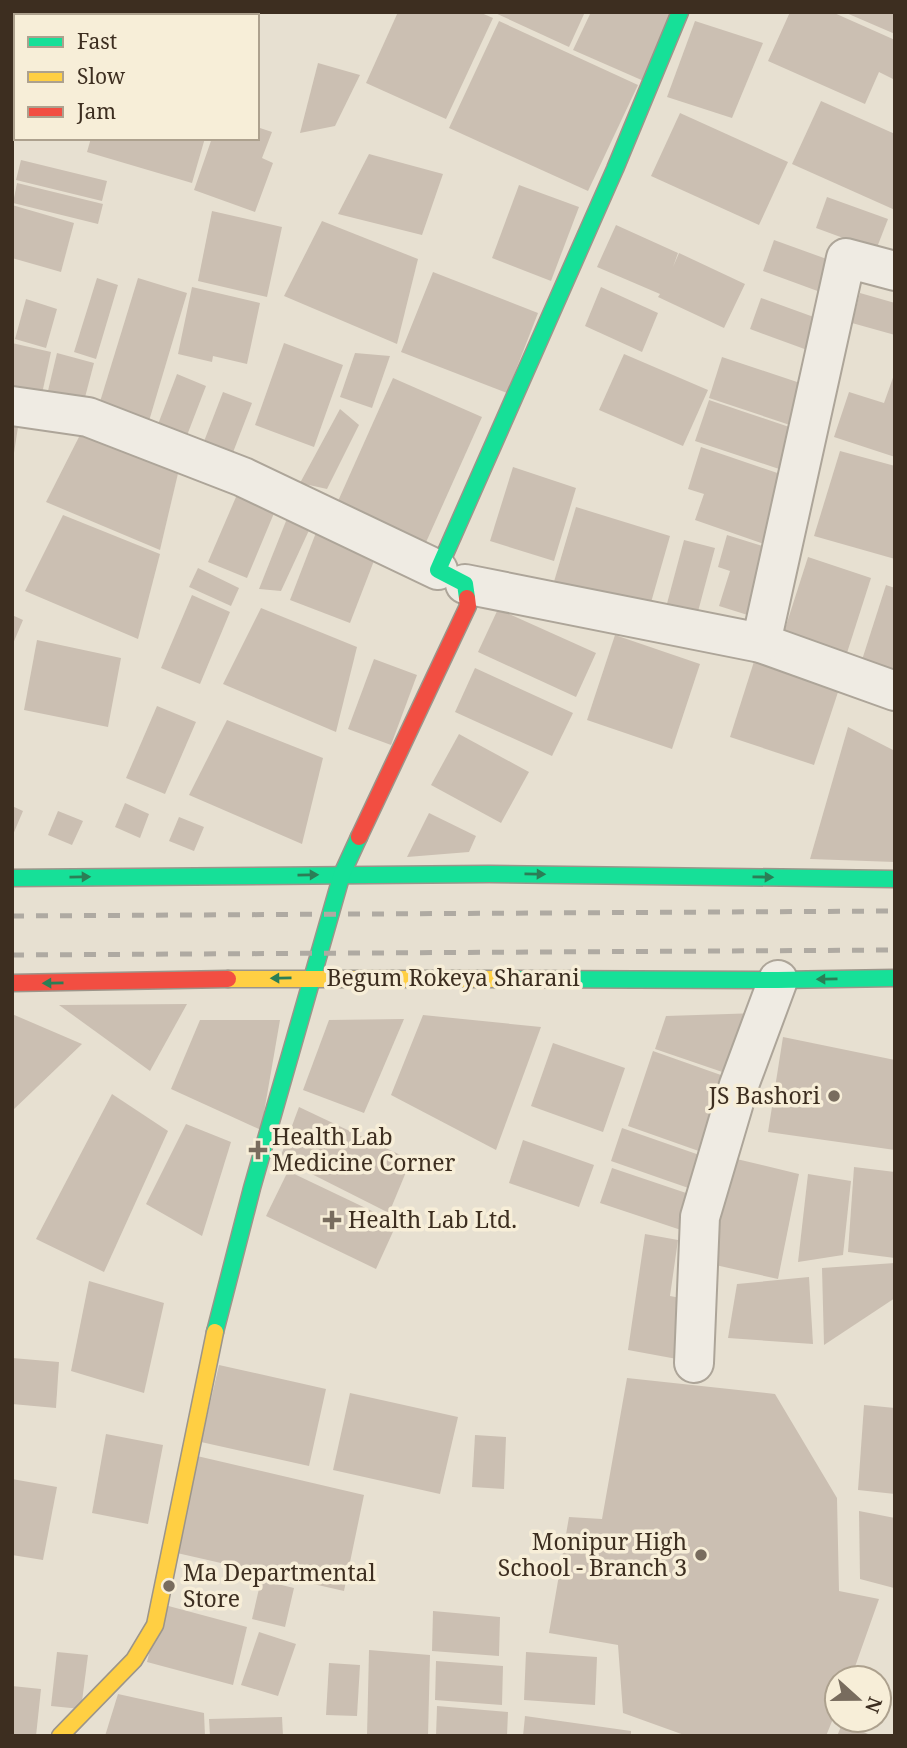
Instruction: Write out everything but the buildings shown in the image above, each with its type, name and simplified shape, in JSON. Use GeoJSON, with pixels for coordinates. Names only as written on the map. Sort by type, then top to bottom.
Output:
{"type":"FeatureCollection","features":[{"type":"Feature","properties":{"kind":"street"},"geometry":{"type":"LineString","coordinates":[[452,577],[680,12]]}},
{"type":"Feature","properties":{"kind":"street"},"geometry":{"type":"LineString","coordinates":[[761,643],[846,258],[895,271]]}},
{"type":"Feature","properties":{"kind":"street"},"geometry":{"type":"LineString","coordinates":[[12,406],[88,417],[243,477],[452,577],[761,643],[895,691]]}},
{"type":"Feature","properties":{"kind":"street"},"geometry":{"type":"LineString","coordinates":[[60,1736],[134,1660],[155,1625],[207,1361],[252,1188],[342,874],[468,606],[452,577]]}},
{"type":"Feature","properties":{"kind":"street"},"geometry":{"type":"LineString","coordinates":[[12,878],[342,874],[895,878]]}},
{"type":"Feature","properties":{"kind":"street","name":"Begum Rokeya Sharani"},"geometry":{"type":"LineString","coordinates":[[12,983],[313,978],[895,978]]}},
{"type":"Feature","properties":{"kind":"street"},"geometry":{"type":"LineString","coordinates":[[694,1363],[700,1217],[739,1084],[778,979]]}},
{"type":"Feature","properties":{"kind":"railway"},"geometry":{"type":"LineString","coordinates":[[12,916],[895,911]]}},
{"type":"Feature","properties":{"kind":"railway"},"geometry":{"type":"LineString","coordinates":[[12,955],[895,950]]}},
{"type":"Feature","properties":{"kind":"traffic: fast"},"geometry":{"type":"LineString","coordinates":[[467,598],[465,584],[438,570],[615,169],[680,12]]}},
{"type":"Feature","properties":{"kind":"traffic: fast"},"geometry":{"type":"LineString","coordinates":[[215,1332],[252,1188],[342,874],[359,837]]}},
{"type":"Feature","properties":{"kind":"traffic: fast"},"geometry":{"type":"LineString","coordinates":[[12,878],[489,874],[895,879]]}},
{"type":"Feature","properties":{"kind":"traffic: fast"},"geometry":{"type":"LineString","coordinates":[[496,979],[895,978]]}},
{"type":"Feature","properties":{"kind":"traffic: slow"},"geometry":{"type":"LineString","coordinates":[[228,979],[496,979]]}},
{"type":"Feature","properties":{"kind":"traffic: slow"},"geometry":{"type":"LineString","coordinates":[[60,1736],[134,1660],[155,1625],[215,1332]]}},
{"type":"Feature","properties":{"kind":"traffic: jam"},"geometry":{"type":"LineString","coordinates":[[359,837],[468,606],[467,598]]}},
{"type":"Feature","properties":{"kind":"traffic: jam"},"geometry":{"type":"LineString","coordinates":[[12,983],[228,979]]}},
{"type":"Feature","properties":{"kind":"place","name":"JS Bashori"},"geometry":{"type":"Point","coordinates":[834,1096]}},
{"type":"Feature","properties":{"kind":"place","name":"Health Lab Medicine Corner"},"geometry":{"type":"Point","coordinates":[258,1150]}},
{"type":"Feature","properties":{"kind":"place","name":"Health Lab Ltd."},"geometry":{"type":"Point","coordinates":[332,1220]}},
{"type":"Feature","properties":{"kind":"place","name":"Monipur High School - Branch 3"},"geometry":{"type":"Point","coordinates":[701,1555]}},
{"type":"Feature","properties":{"kind":"place","name":"Ma Departmental Store"},"geometry":{"type":"Point","coordinates":[169,1586]}}]}
